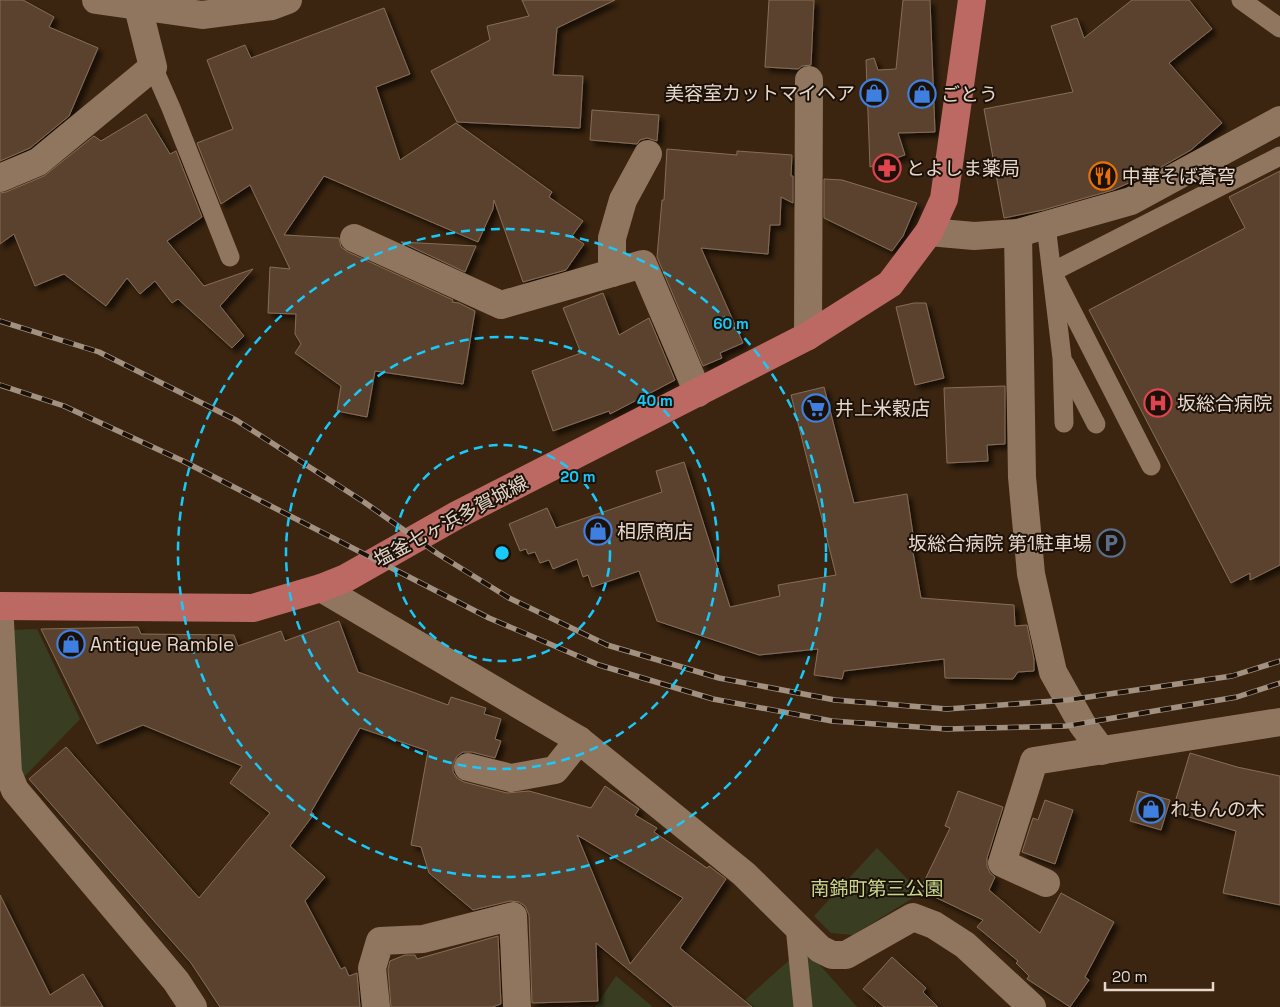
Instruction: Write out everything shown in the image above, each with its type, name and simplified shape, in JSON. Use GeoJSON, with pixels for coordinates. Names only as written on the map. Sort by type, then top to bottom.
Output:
{"type":"FeatureCollection","features":[{"type":"Feature","properties":{"kind":"main road","name":"塩釜七ヶ浜多賀城線"},"geometry":{"type":"LineString","coordinates":[[0,606],[253,608],[322,588],[346,578],[457,515],[808,336],[890,284],[929,232],[944,199],[972,0]]}},
{"type":"Feature","properties":{"kind":"street"},"geometry":{"type":"LineString","coordinates":[[96,0],[202,15],[272,6],[288,0]]}},
{"type":"Feature","properties":{"kind":"street"},"geometry":{"type":"LineString","coordinates":[[0,178],[38,162],[153,67],[138,7]]}},
{"type":"Feature","properties":{"kind":"street"},"geometry":{"type":"LineString","coordinates":[[808,80],[808,336]]}},
{"type":"Feature","properties":{"kind":"street"},"geometry":{"type":"LineString","coordinates":[[929,232],[974,236],[1018,233],[1131,201],[1280,120]]}},
{"type":"Feature","properties":{"kind":"street"},"geometry":{"type":"LineString","coordinates":[[612,273],[612,238],[623,200],[648,154]]}},
{"type":"Feature","properties":{"kind":"street"},"geometry":{"type":"LineString","coordinates":[[1018,233],[1022,478],[1030,574],[1053,672],[1082,724],[1102,751]]}},
{"type":"Feature","properties":{"kind":"street"},"geometry":{"type":"LineString","coordinates":[[354,238],[500,305],[643,264],[698,393]]}},
{"type":"Feature","properties":{"kind":"street"},"geometry":{"type":"LineString","coordinates":[[322,588],[579,740],[744,874],[820,949],[832,955],[846,956],[913,917],[934,925],[965,945],[1032,1007]]}},
{"type":"Feature","properties":{"kind":"street"},"geometry":{"type":"LineString","coordinates":[[0,622],[8,773],[15,790],[176,981],[193,1007]]}},
{"type":"Feature","properties":{"kind":"street"},"geometry":{"type":"LineString","coordinates":[[1046,884],[1002,862],[1034,760],[1280,722]]}},
{"type":"Feature","properties":{"kind":"street"},"geometry":{"type":"LineString","coordinates":[[468,767],[511,778],[555,770],[579,740]]}},
{"type":"Feature","properties":{"kind":"street"},"geometry":{"type":"LineString","coordinates":[[376,1007],[372,968],[380,941],[423,939],[513,916],[517,1007]]}},
{"type":"Feature","properties":{"kind":"lane"},"geometry":{"type":"LineString","coordinates":[[1241,0],[1280,28]]}},
{"type":"Feature","properties":{"kind":"lane"},"geometry":{"type":"LineString","coordinates":[[153,67],[230,257]]}},
{"type":"Feature","properties":{"kind":"lane"},"geometry":{"type":"LineString","coordinates":[[1052,272],[1280,156]]}},
{"type":"Feature","properties":{"kind":"lane"},"geometry":{"type":"LineString","coordinates":[[1046,225],[1062,358],[1064,423]]}},
{"type":"Feature","properties":{"kind":"lane"},"geometry":{"type":"LineString","coordinates":[[1052,272],[1151,466]]}},
{"type":"Feature","properties":{"kind":"lane"},"geometry":{"type":"LineString","coordinates":[[1062,358],[1096,424]]}},
{"type":"Feature","properties":{"kind":"lane"},"geometry":{"type":"LineString","coordinates":[[795,926],[803,1007]]}},
{"type":"Feature","properties":{"kind":"green space"},"geometry":{"type":"Polygon","coordinates":[[[37,629],[80,719],[24,777],[19,772],[11,630],[37,629]]]}},
{"type":"Feature","properties":{"kind":"green space","name":"南錦町第三公園"},"geometry":{"type":"Polygon","coordinates":[[[877,848],[921,893],[853,935],[831,933],[814,916],[877,848]]]}},
{"type":"Feature","properties":{"kind":"green space"},"geometry":{"type":"Polygon","coordinates":[[[804,947],[857,1007],[737,1007],[804,947]]]}},
{"type":"Feature","properties":{"kind":"green space"},"geometry":{"type":"Polygon","coordinates":[[[616,976],[653,1007],[595,1007],[616,976]]]}},
{"type":"Feature","properties":{"kind":"building"},"geometry":{"type":"Polygon","coordinates":[[[0,0],[23,0],[54,17],[49,27],[98,48],[69,116],[30,148],[0,161],[0,0]]]}},
{"type":"Feature","properties":{"kind":"building"},"geometry":{"type":"Polygon","coordinates":[[[522,0],[615,0],[557,28],[553,75],[583,76],[580,128],[457,122],[431,71],[490,40],[487,26],[529,16],[522,0]]]}},
{"type":"Feature","properties":{"kind":"building"},"geometry":{"type":"Polygon","coordinates":[[[769,0],[814,0],[811,65],[802,66],[798,69],[765,67],[769,0]]]}},
{"type":"Feature","properties":{"kind":"building"},"geometry":{"type":"Polygon","coordinates":[[[903,0],[930,0],[935,132],[898,133],[905,155],[870,167],[866,60],[874,58],[878,70],[896,69],[903,0]]]}},
{"type":"Feature","properties":{"kind":"building"},"geometry":{"type":"Polygon","coordinates":[[[1132,0],[1189,0],[1212,29],[1169,63],[1222,123],[1191,150],[1149,174],[1113,190],[1043,210],[1004,218],[984,109],[1073,92],[1051,26],[1077,18],[1084,38],[1132,0]]]}},
{"type":"Feature","properties":{"kind":"building"},"geometry":{"type":"Polygon","coordinates":[[[384,8],[410,74],[376,87],[400,160],[456,123],[552,192],[549,197],[583,221],[572,236],[584,244],[566,270],[523,282],[494,200],[493,209],[478,242],[324,176],[284,235],[339,238],[341,247],[348,252],[453,300],[452,302],[459,303],[475,311],[463,384],[375,371],[367,417],[337,411],[341,386],[295,353],[301,344],[295,334],[296,314],[268,313],[270,267],[290,269],[250,185],[221,204],[197,143],[233,129],[207,60],[245,45],[251,58],[384,8]]]}},
{"type":"Feature","properties":{"kind":"building"},"geometry":{"type":"Polygon","coordinates":[[[592,110],[659,115],[657,141],[647,138],[640,140],[637,144],[590,140],[592,110]]]}},
{"type":"Feature","properties":{"kind":"building"},"geometry":{"type":"Polygon","coordinates":[[[146,114],[170,154],[176,151],[202,217],[167,241],[204,286],[253,269],[220,306],[244,336],[232,348],[178,299],[172,303],[155,281],[140,294],[127,278],[106,306],[64,274],[35,286],[14,234],[0,244],[0,193],[44,176],[94,136],[101,141],[146,114]]]}},
{"type":"Feature","properties":{"kind":"building"},"geometry":{"type":"Polygon","coordinates":[[[667,149],[737,155],[737,151],[792,155],[793,203],[781,197],[780,225],[770,225],[768,254],[701,248],[743,343],[720,353],[722,358],[703,366],[657,257],[662,200],[664,200],[667,149]]]}},
{"type":"Feature","properties":{"kind":"building"},"geometry":{"type":"Polygon","coordinates":[[[1280,171],[1280,565],[1250,580],[1250,573],[1231,583],[1089,310],[1245,228],[1229,197],[1280,171]]]}},
{"type":"Feature","properties":{"kind":"building"},"geometry":{"type":"Polygon","coordinates":[[[824,179],[842,180],[917,203],[903,236],[892,251],[824,218],[824,179]]]}},
{"type":"Feature","properties":{"kind":"building"},"geometry":{"type":"Polygon","coordinates":[[[401,242],[476,246],[465,272],[401,242]]]}},
{"type":"Feature","properties":{"kind":"building"},"geometry":{"type":"Polygon","coordinates":[[[603,293],[619,335],[649,318],[675,380],[610,414],[609,411],[553,431],[532,371],[581,353],[563,308],[603,293]]]}},
{"type":"Feature","properties":{"kind":"building"},"geometry":{"type":"Polygon","coordinates":[[[914,303],[926,303],[944,378],[915,385],[896,307],[914,303]]]}},
{"type":"Feature","properties":{"kind":"building"},"geometry":{"type":"Polygon","coordinates":[[[1005,386],[1005,444],[987,445],[988,461],[947,463],[944,388],[1005,386]]]}},
{"type":"Feature","properties":{"kind":"building"},"geometry":{"type":"Polygon","coordinates":[[[824,387],[854,503],[907,494],[914,541],[911,541],[921,598],[1014,605],[1015,626],[1027,625],[1034,659],[1034,671],[1018,672],[1013,679],[945,678],[944,659],[844,671],[842,679],[814,675],[818,649],[759,655],[657,621],[639,571],[592,587],[588,575],[583,577],[577,559],[553,569],[549,560],[540,563],[535,552],[528,554],[526,549],[520,551],[509,524],[547,508],[556,528],[662,492],[656,471],[684,462],[730,607],[780,596],[778,585],[836,575],[791,395],[824,387]]]}},
{"type":"Feature","properties":{"kind":"building"},"geometry":{"type":"Polygon","coordinates":[[[339,621],[358,672],[448,705],[451,697],[486,708],[484,714],[501,719],[495,739],[501,741],[495,758],[472,752],[463,752],[457,756],[453,764],[453,772],[457,778],[464,782],[507,793],[529,791],[591,808],[605,786],[639,809],[635,815],[657,828],[654,832],[707,868],[709,866],[726,879],[680,948],[752,1007],[674,1007],[596,943],[598,1001],[532,1003],[529,915],[525,906],[519,902],[510,901],[473,910],[429,873],[421,847],[411,845],[428,751],[360,728],[311,812],[314,814],[290,846],[325,877],[305,901],[341,969],[345,967],[349,976],[357,973],[360,1007],[220,1007],[191,963],[29,779],[66,747],[199,898],[270,813],[230,783],[242,766],[143,725],[97,744],[41,629],[138,627],[141,634],[234,635],[238,646],[281,631],[285,641],[339,621]],[[577,835],[630,964],[683,898],[577,835]]]}},
{"type":"Feature","properties":{"kind":"building"},"geometry":{"type":"Polygon","coordinates":[[[1190,753],[1237,767],[1280,776],[1280,905],[1223,893],[1236,831],[1172,812],[1190,753]]]}},
{"type":"Feature","properties":{"kind":"building"},"geometry":{"type":"Polygon","coordinates":[[[958,791],[1003,807],[987,858],[987,866],[990,873],[995,877],[989,890],[1035,929],[1040,933],[1061,893],[1114,922],[1085,977],[1089,980],[1070,1007],[1027,979],[1029,976],[1016,963],[1018,961],[977,927],[983,920],[920,890],[950,828],[945,826],[958,791]]]}},
{"type":"Feature","properties":{"kind":"building"},"geometry":{"type":"Polygon","coordinates":[[[1138,791],[1170,800],[1161,830],[1130,821],[1138,791]]]}},
{"type":"Feature","properties":{"kind":"building"},"geometry":{"type":"Polygon","coordinates":[[[1045,800],[1073,810],[1055,864],[1022,852],[1033,818],[1038,820],[1045,800]]]}},
{"type":"Feature","properties":{"kind":"building"},"geometry":{"type":"Polygon","coordinates":[[[0,895],[50,995],[83,974],[103,1007],[0,1007],[0,895]]]}},
{"type":"Feature","properties":{"kind":"building"},"geometry":{"type":"Polygon","coordinates":[[[498,936],[501,1004],[492,1007],[391,1007],[388,969],[390,961],[405,955],[415,955],[417,959],[498,936]]]}},
{"type":"Feature","properties":{"kind":"building"},"geometry":{"type":"Polygon","coordinates":[[[892,957],[926,988],[923,992],[938,1007],[884,1007],[863,989],[892,957]]]}},
{"type":"Feature","properties":{"kind":"railway"},"geometry":{"type":"LineString","coordinates":[[0,321],[99,352],[236,420],[364,502],[438,554],[509,598],[607,645],[719,678],[835,700],[947,709],[1068,700],[1232,676],[1280,661]]}},
{"type":"Feature","properties":{"kind":"railway"},"geometry":{"type":"LineString","coordinates":[[0,385],[64,406],[183,461],[489,618],[599,665],[713,699],[832,721],[947,729],[1066,726],[1237,697],[1280,683]]}},
{"type":"Feature","properties":{"kind":"place","name":"美容室カットマイヘア"},"geometry":{"type":"Point","coordinates":[874,93]}},
{"type":"Feature","properties":{"kind":"place","name":"ごとう"},"geometry":{"type":"Point","coordinates":[922,94]}},
{"type":"Feature","properties":{"kind":"place","name":"とよしま薬局"},"geometry":{"type":"Point","coordinates":[887,168]}},
{"type":"Feature","properties":{"kind":"place","name":"中華そば蒼穹"},"geometry":{"type":"Point","coordinates":[1103,176]}},
{"type":"Feature","properties":{"kind":"place","name":"坂総合病院"},"geometry":{"type":"Point","coordinates":[1158,403]}},
{"type":"Feature","properties":{"kind":"place","name":"井上米穀店"},"geometry":{"type":"Point","coordinates":[816,408]}},
{"type":"Feature","properties":{"kind":"place","name":"相原商店"},"geometry":{"type":"Point","coordinates":[598,531]}},
{"type":"Feature","properties":{"kind":"place","name":"坂総合病院 第1駐車場"},"geometry":{"type":"Point","coordinates":[1111,543]}},
{"type":"Feature","properties":{"kind":"place","name":"Antique Ramble"},"geometry":{"type":"Point","coordinates":[71,644]}},
{"type":"Feature","properties":{"kind":"place","name":"れもんの木"},"geometry":{"type":"Point","coordinates":[1151,809]}}]}
